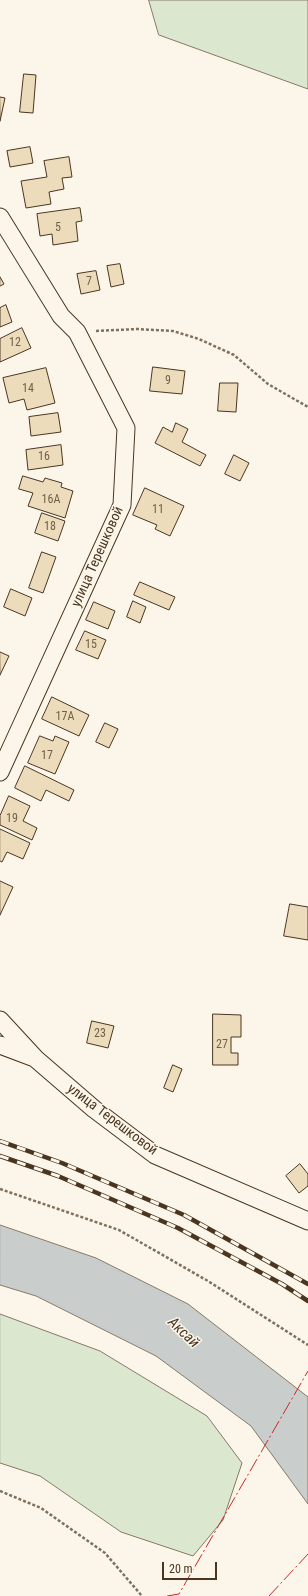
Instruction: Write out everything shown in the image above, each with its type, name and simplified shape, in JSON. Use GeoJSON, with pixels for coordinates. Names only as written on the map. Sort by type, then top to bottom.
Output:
{"type":"FeatureCollection","features":[{"type":"Feature","properties":{"kind":"street","name":"улица Терешковой"},"geometry":{"type":"LineString","coordinates":[[0,217],[62,316],[77,332],[126,428],[122,505],[0,772]]}},
{"type":"Feature","properties":{"kind":"street","name":"улица Терешковой"},"geometry":{"type":"LineString","coordinates":[[0,1020],[36,1059],[94,1110],[155,1155],[308,1221]]}},
{"type":"Feature","properties":{"kind":"street"},"geometry":{"type":"LineString","coordinates":[[0,1045],[36,1059]]}},
{"type":"Feature","properties":{"kind":"path"},"geometry":{"type":"LineString","coordinates":[[77,332],[137,329],[166,330],[200,339],[234,355],[268,384],[308,407]]}},
{"type":"Feature","properties":{"kind":"path"},"geometry":{"type":"LineString","coordinates":[[0,1189],[118,1230],[208,1281],[308,1345]]}},
{"type":"Feature","properties":{"kind":"path"},"geometry":{"type":"LineString","coordinates":[[0,1492],[41,1508],[105,1553],[142,1596]]}},
{"type":"Feature","properties":{"kind":"green space"},"geometry":{"type":"Polygon","coordinates":[[[149,0],[308,0],[308,89],[159,35],[149,0]]]}},
{"type":"Feature","properties":{"kind":"green space"},"geometry":{"type":"Polygon","coordinates":[[[0,1314],[100,1351],[207,1416],[242,1463],[223,1520],[193,1556],[121,1532],[40,1476],[0,1463],[0,1314]]]}},
{"type":"Feature","properties":{"kind":"water","name":"Аксай"},"geometry":{"type":"Polygon","coordinates":[[[0,1225],[96,1258],[188,1304],[308,1397],[308,1504],[251,1426],[156,1356],[36,1296],[0,1285],[0,1225]]]}},
{"type":"Feature","properties":{"kind":"building"},"geometry":{"type":"Polygon","coordinates":[[[24,74],[36,75],[33,113],[20,112],[24,74]]]}},
{"type":"Feature","properties":{"kind":"building"},"geometry":{"type":"Polygon","coordinates":[[[0,97],[5,98],[0,121],[0,97]]]}},
{"type":"Feature","properties":{"kind":"building"},"geometry":{"type":"Polygon","coordinates":[[[30,147],[33,163],[10,167],[7,151],[30,147]]]}},
{"type":"Feature","properties":{"kind":"building"},"geometry":{"type":"Polygon","coordinates":[[[69,157],[72,177],[62,178],[64,189],[49,192],[51,204],[26,208],[21,181],[47,177],[44,161],[69,157]]]}},
{"type":"Feature","properties":{"kind":"building"},"geometry":{"type":"Polygon","coordinates":[[[80,208],[82,221],[76,222],[78,241],[53,245],[52,234],[40,236],[37,214],[80,208]]]}},
{"type":"Feature","properties":{"kind":"building"},"geometry":{"type":"Polygon","coordinates":[[[120,264],[124,284],[111,287],[107,266],[120,264]]]}},
{"type":"Feature","properties":{"kind":"building"},"geometry":{"type":"Polygon","coordinates":[[[96,271],[100,290],[81,294],[77,274],[96,271]]]}},
{"type":"Feature","properties":{"kind":"building"},"geometry":{"type":"Polygon","coordinates":[[[0,277],[4,284],[0,286],[0,277]]]}},
{"type":"Feature","properties":{"kind":"building"},"geometry":{"type":"Polygon","coordinates":[[[6,305],[12,322],[0,327],[0,308],[6,305]]]}},
{"type":"Feature","properties":{"kind":"building"},"geometry":{"type":"Polygon","coordinates":[[[22,328],[31,348],[0,362],[0,339],[22,328]]]}},
{"type":"Feature","properties":{"kind":"building"},"geometry":{"type":"Polygon","coordinates":[[[153,367],[185,371],[182,394],[150,391],[153,367]]]}},
{"type":"Feature","properties":{"kind":"building"},"geometry":{"type":"Polygon","coordinates":[[[46,368],[55,403],[27,410],[24,399],[9,403],[3,378],[46,368]]]}},
{"type":"Feature","properties":{"kind":"building"},"geometry":{"type":"Polygon","coordinates":[[[220,383],[238,383],[236,412],[218,411],[220,383]]]}},
{"type":"Feature","properties":{"kind":"building"},"geometry":{"type":"Polygon","coordinates":[[[58,413],[61,432],[31,436],[29,417],[58,413]]]}},
{"type":"Feature","properties":{"kind":"building"},"geometry":{"type":"Polygon","coordinates":[[[176,423],[188,429],[182,442],[206,455],[200,466],[155,443],[163,427],[172,432],[176,423]]]}},
{"type":"Feature","properties":{"kind":"building"},"geometry":{"type":"Polygon","coordinates":[[[61,445],[63,465],[28,470],[26,450],[61,445]]]}},
{"type":"Feature","properties":{"kind":"building"},"geometry":{"type":"Polygon","coordinates":[[[234,455],[249,463],[240,481],[225,474],[234,455]]]}},
{"type":"Feature","properties":{"kind":"building"},"geometry":{"type":"Polygon","coordinates":[[[23,476],[43,482],[45,478],[62,483],[61,487],[73,491],[65,518],[28,506],[33,493],[19,489],[23,476]]]}},
{"type":"Feature","properties":{"kind":"building"},"geometry":{"type":"Polygon","coordinates":[[[145,488],[184,506],[170,536],[155,529],[157,525],[133,515],[145,488]]]}},
{"type":"Feature","properties":{"kind":"building"},"geometry":{"type":"Polygon","coordinates":[[[42,513],[65,521],[58,541],[35,533],[42,513]]]}},
{"type":"Feature","properties":{"kind":"building"},"geometry":{"type":"Polygon","coordinates":[[[42,552],[56,557],[43,593],[29,588],[42,552]]]}},
{"type":"Feature","properties":{"kind":"building"},"geometry":{"type":"Polygon","coordinates":[[[140,582],[175,597],[169,610],[134,595],[140,582]]]}},
{"type":"Feature","properties":{"kind":"building"},"geometry":{"type":"Polygon","coordinates":[[[11,589],[32,598],[25,616],[4,607],[11,589]]]}},
{"type":"Feature","properties":{"kind":"building"},"geometry":{"type":"Polygon","coordinates":[[[133,601],[146,607],[140,623],[127,617],[133,601]]]}},
{"type":"Feature","properties":{"kind":"building"},"geometry":{"type":"Polygon","coordinates":[[[94,602],[115,611],[108,629],[86,620],[94,602]]]}},
{"type":"Feature","properties":{"kind":"building"},"geometry":{"type":"Polygon","coordinates":[[[85,631],[106,640],[98,659],[76,650],[85,631]]]}},
{"type":"Feature","properties":{"kind":"building"},"geometry":{"type":"Polygon","coordinates":[[[0,652],[9,656],[0,675],[0,652]]]}},
{"type":"Feature","properties":{"kind":"building"},"geometry":{"type":"Polygon","coordinates":[[[52,697],[89,715],[79,736],[42,719],[52,697]]]}},
{"type":"Feature","properties":{"kind":"building"},"geometry":{"type":"Polygon","coordinates":[[[105,723],[118,729],[109,748],[96,742],[105,723]]]}},
{"type":"Feature","properties":{"kind":"building"},"geometry":{"type":"Polygon","coordinates":[[[40,736],[53,741],[55,736],[69,742],[55,774],[28,763],[40,736]]]}},
{"type":"Feature","properties":{"kind":"building"},"geometry":{"type":"Polygon","coordinates":[[[25,766],[74,790],[69,801],[46,790],[41,801],[15,788],[25,766]]]}},
{"type":"Feature","properties":{"kind":"building"},"geometry":{"type":"Polygon","coordinates":[[[9,796],[30,806],[23,821],[37,828],[32,840],[0,825],[0,816],[9,796]]]}},
{"type":"Feature","properties":{"kind":"building"},"geometry":{"type":"Polygon","coordinates":[[[0,829],[30,843],[23,859],[7,852],[2,862],[0,861],[0,829]]]}},
{"type":"Feature","properties":{"kind":"building"},"geometry":{"type":"Polygon","coordinates":[[[0,881],[13,887],[0,915],[0,881]]]}},
{"type":"Feature","properties":{"kind":"building"},"geometry":{"type":"Polygon","coordinates":[[[290,904],[308,907],[308,940],[284,936],[290,904]]]}},
{"type":"Feature","properties":{"kind":"building"},"geometry":{"type":"Polygon","coordinates":[[[213,1014],[241,1015],[241,1037],[231,1037],[231,1053],[238,1053],[238,1065],[213,1065],[213,1014]]]}},
{"type":"Feature","properties":{"kind":"building"},"geometry":{"type":"Polygon","coordinates":[[[92,1021],[114,1026],[108,1048],[87,1043],[92,1021]]]}},
{"type":"Feature","properties":{"kind":"building"},"geometry":{"type":"Polygon","coordinates":[[[173,1065],[182,1069],[173,1092],[164,1088],[173,1065]]]}},
{"type":"Feature","properties":{"kind":"building"},"geometry":{"type":"Polygon","coordinates":[[[300,1164],[308,1174],[308,1186],[299,1193],[286,1176],[300,1164]]]}},
{"type":"Feature","properties":{"kind":"railway"},"geometry":{"type":"LineString","coordinates":[[0,1141],[62,1163],[184,1215],[308,1284]]}},
{"type":"Feature","properties":{"kind":"railway"},"geometry":{"type":"LineString","coordinates":[[0,1156],[58,1176],[178,1228],[282,1284],[308,1301]]}},
{"type":"Feature","properties":{"kind":"power"},"geometry":{"type":"LineString","coordinates":[[167,1596],[179,1594],[308,1371]]}},
{"type":"Feature","properties":{"kind":"power"},"geometry":{"type":"LineString","coordinates":[[269,1596],[308,1554]]}}]}
